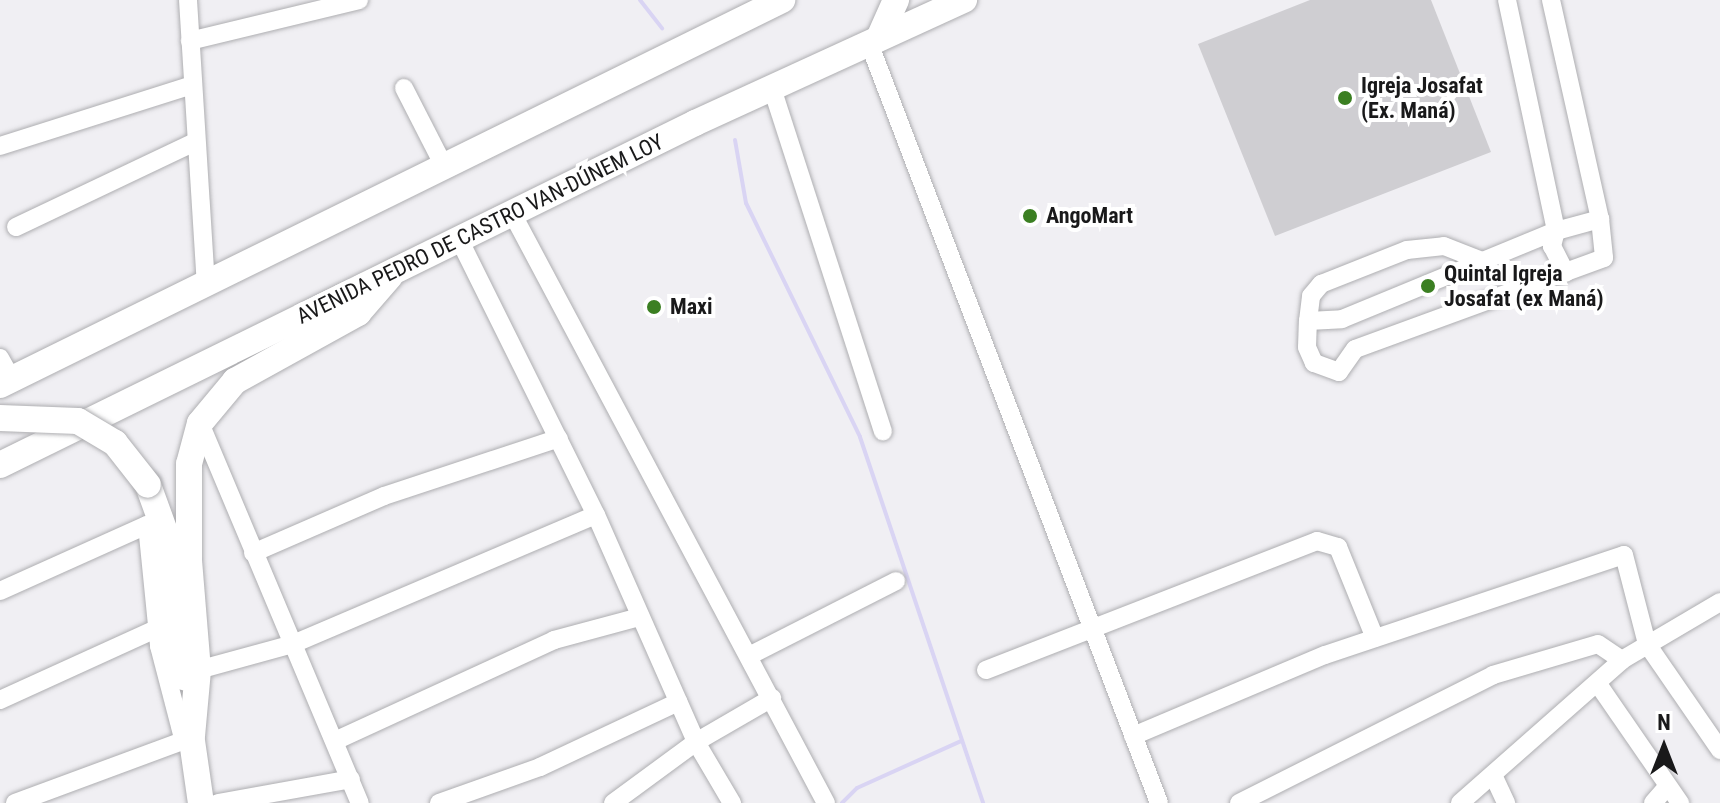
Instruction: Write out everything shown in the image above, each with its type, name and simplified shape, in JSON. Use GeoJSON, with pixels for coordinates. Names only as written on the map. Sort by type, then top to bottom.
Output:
{"type":"FeatureCollection","features":[{"type":"Feature","properties":{"kind":"highway"},"geometry":{"type":"LineString","coordinates":[[4,374],[206,284],[692,44],[744,9],[782,0]]}},
{"type":"Feature","properties":{"kind":"highway"},"geometry":{"type":"LineString","coordinates":[[874,41],[896,0]]}},
{"type":"Feature","properties":{"kind":"highway","name":"AVENIDA PEDRO DE CASTRO VAN-DÚNEM LOY"},"geometry":{"type":"LineString","coordinates":[[0,465],[695,123],[964,0]]}},
{"type":"Feature","properties":{"kind":"highway"},"geometry":{"type":"LineString","coordinates":[[189,744],[198,670],[189,561],[189,464],[200,423],[235,381],[358,313],[381,294],[393,271]]}},
{"type":"Feature","properties":{"kind":"highway"},"geometry":{"type":"LineString","coordinates":[[0,418],[57,416],[87,425],[115,443],[148,485],[168,540],[189,744],[201,803]]}},
{"type":"Feature","properties":{"kind":"street"},"geometry":{"type":"LineString","coordinates":[[188,0],[193,143],[206,284]]}},
{"type":"Feature","properties":{"kind":"street"},"geometry":{"type":"LineString","coordinates":[[190,41],[359,0]]}},
{"type":"Feature","properties":{"kind":"street"},"geometry":{"type":"LineString","coordinates":[[1507,0],[1556,231],[1552,246],[1566,273]]}},
{"type":"Feature","properties":{"kind":"street"},"geometry":{"type":"LineString","coordinates":[[1487,263],[1444,246],[1407,250],[1321,284],[1311,296],[1307,347],[1327,372],[1339,372],[1355,349],[1604,258],[1600,219],[1551,0]]}},
{"type":"Feature","properties":{"kind":"street"},"geometry":{"type":"LineString","coordinates":[[874,41],[1159,803]]}},
{"type":"Feature","properties":{"kind":"street"},"geometry":{"type":"LineString","coordinates":[[0,146],[192,85]]}},
{"type":"Feature","properties":{"kind":"street"},"geometry":{"type":"LineString","coordinates":[[404,88],[444,166]]}},
{"type":"Feature","properties":{"kind":"street"},"geometry":{"type":"LineString","coordinates":[[772,88],[883,431]]}},
{"type":"Feature","properties":{"kind":"street"},"geometry":{"type":"LineString","coordinates":[[16,227],[193,143]]}},
{"type":"Feature","properties":{"kind":"street"},"geometry":{"type":"LineString","coordinates":[[512,213],[826,803]]}},
{"type":"Feature","properties":{"kind":"street"},"geometry":{"type":"LineString","coordinates":[[1308,321],[1342,319],[1487,263],[1556,231],[1600,219]]}},
{"type":"Feature","properties":{"kind":"street"},"geometry":{"type":"LineString","coordinates":[[459,239],[596,515],[696,742],[732,803]]}},
{"type":"Feature","properties":{"kind":"street"},"geometry":{"type":"LineString","coordinates":[[1342,319],[1355,349]]}},
{"type":"Feature","properties":{"kind":"street"},"geometry":{"type":"LineString","coordinates":[[200,423],[253,553],[337,740],[360,803]]}},
{"type":"Feature","properties":{"kind":"street"},"geometry":{"type":"LineString","coordinates":[[253,553],[384,496],[559,438]]}},
{"type":"Feature","properties":{"kind":"street"},"geometry":{"type":"LineString","coordinates":[[198,670],[293,644],[596,515]]}},
{"type":"Feature","properties":{"kind":"street"},"geometry":{"type":"LineString","coordinates":[[0,591],[147,525],[156,629],[189,744],[15,803]]}},
{"type":"Feature","properties":{"kind":"street"},"geometry":{"type":"LineString","coordinates":[[986,670],[1317,541],[1338,547],[1375,638]]}},
{"type":"Feature","properties":{"kind":"street"},"geometry":{"type":"LineString","coordinates":[[1133,736],[1375,638],[1624,555],[1647,644],[1720,750]]}},
{"type":"Feature","properties":{"kind":"street"},"geometry":{"type":"LineString","coordinates":[[749,656],[896,581]]}},
{"type":"Feature","properties":{"kind":"street"},"geometry":{"type":"LineString","coordinates":[[1460,803],[1494,777],[1622,660],[1720,602]]}},
{"type":"Feature","properties":{"kind":"street"},"geometry":{"type":"LineString","coordinates":[[337,740],[554,640],[639,617]]}},
{"type":"Feature","properties":{"kind":"street"},"geometry":{"type":"LineString","coordinates":[[0,700],[156,629]]}},
{"type":"Feature","properties":{"kind":"street"},"geometry":{"type":"LineString","coordinates":[[1239,803],[1493,675],[1585,646],[1607,646],[1622,660]]}},
{"type":"Feature","properties":{"kind":"street"},"geometry":{"type":"LineString","coordinates":[[1598,684],[1680,803]]}},
{"type":"Feature","properties":{"kind":"street"},"geometry":{"type":"LineString","coordinates":[[613,803],[696,742],[772,698]]}},
{"type":"Feature","properties":{"kind":"street"},"geometry":{"type":"LineString","coordinates":[[439,803],[540,767],[678,702]]}},
{"type":"Feature","properties":{"kind":"street"},"geometry":{"type":"LineString","coordinates":[[1494,777],[1506,803]]}},
{"type":"Feature","properties":{"kind":"street"},"geometry":{"type":"LineString","coordinates":[[218,803],[351,779]]}},
{"type":"Feature","properties":{"kind":"street"},"geometry":{"type":"LineString","coordinates":[[1653,803],[1667,787]]}},
{"type":"Feature","properties":{"kind":"building","name":"Igreja Josafat (Ex. Maná)"},"geometry":{"type":"Polygon","coordinates":[[[1310,0],[1431,0],[1491,152],[1275,236],[1198,44],[1310,0]]]}},
{"type":"Feature","properties":{"kind":"waterway"},"geometry":{"type":"LineString","coordinates":[[640,0],[662,28]]}},
{"type":"Feature","properties":{"kind":"waterway"},"geometry":{"type":"LineString","coordinates":[[735,140],[746,203],[860,437],[983,803]]}},
{"type":"Feature","properties":{"kind":"waterway"},"geometry":{"type":"LineString","coordinates":[[842,803],[857,788],[961,741]]}},
{"type":"Feature","properties":{"kind":"place","name":"Igreja Josafat (Ex. Maná)"},"geometry":{"type":"Point","coordinates":[1345,98]}},
{"type":"Feature","properties":{"kind":"place","name":"AngoMart"},"geometry":{"type":"Point","coordinates":[1030,216]}},
{"type":"Feature","properties":{"kind":"place","name":"Quintal Igreja Josafat (ex Maná)"},"geometry":{"type":"Point","coordinates":[1428,286]}},
{"type":"Feature","properties":{"kind":"place","name":"Maxi"},"geometry":{"type":"Point","coordinates":[654,307]}}]}
